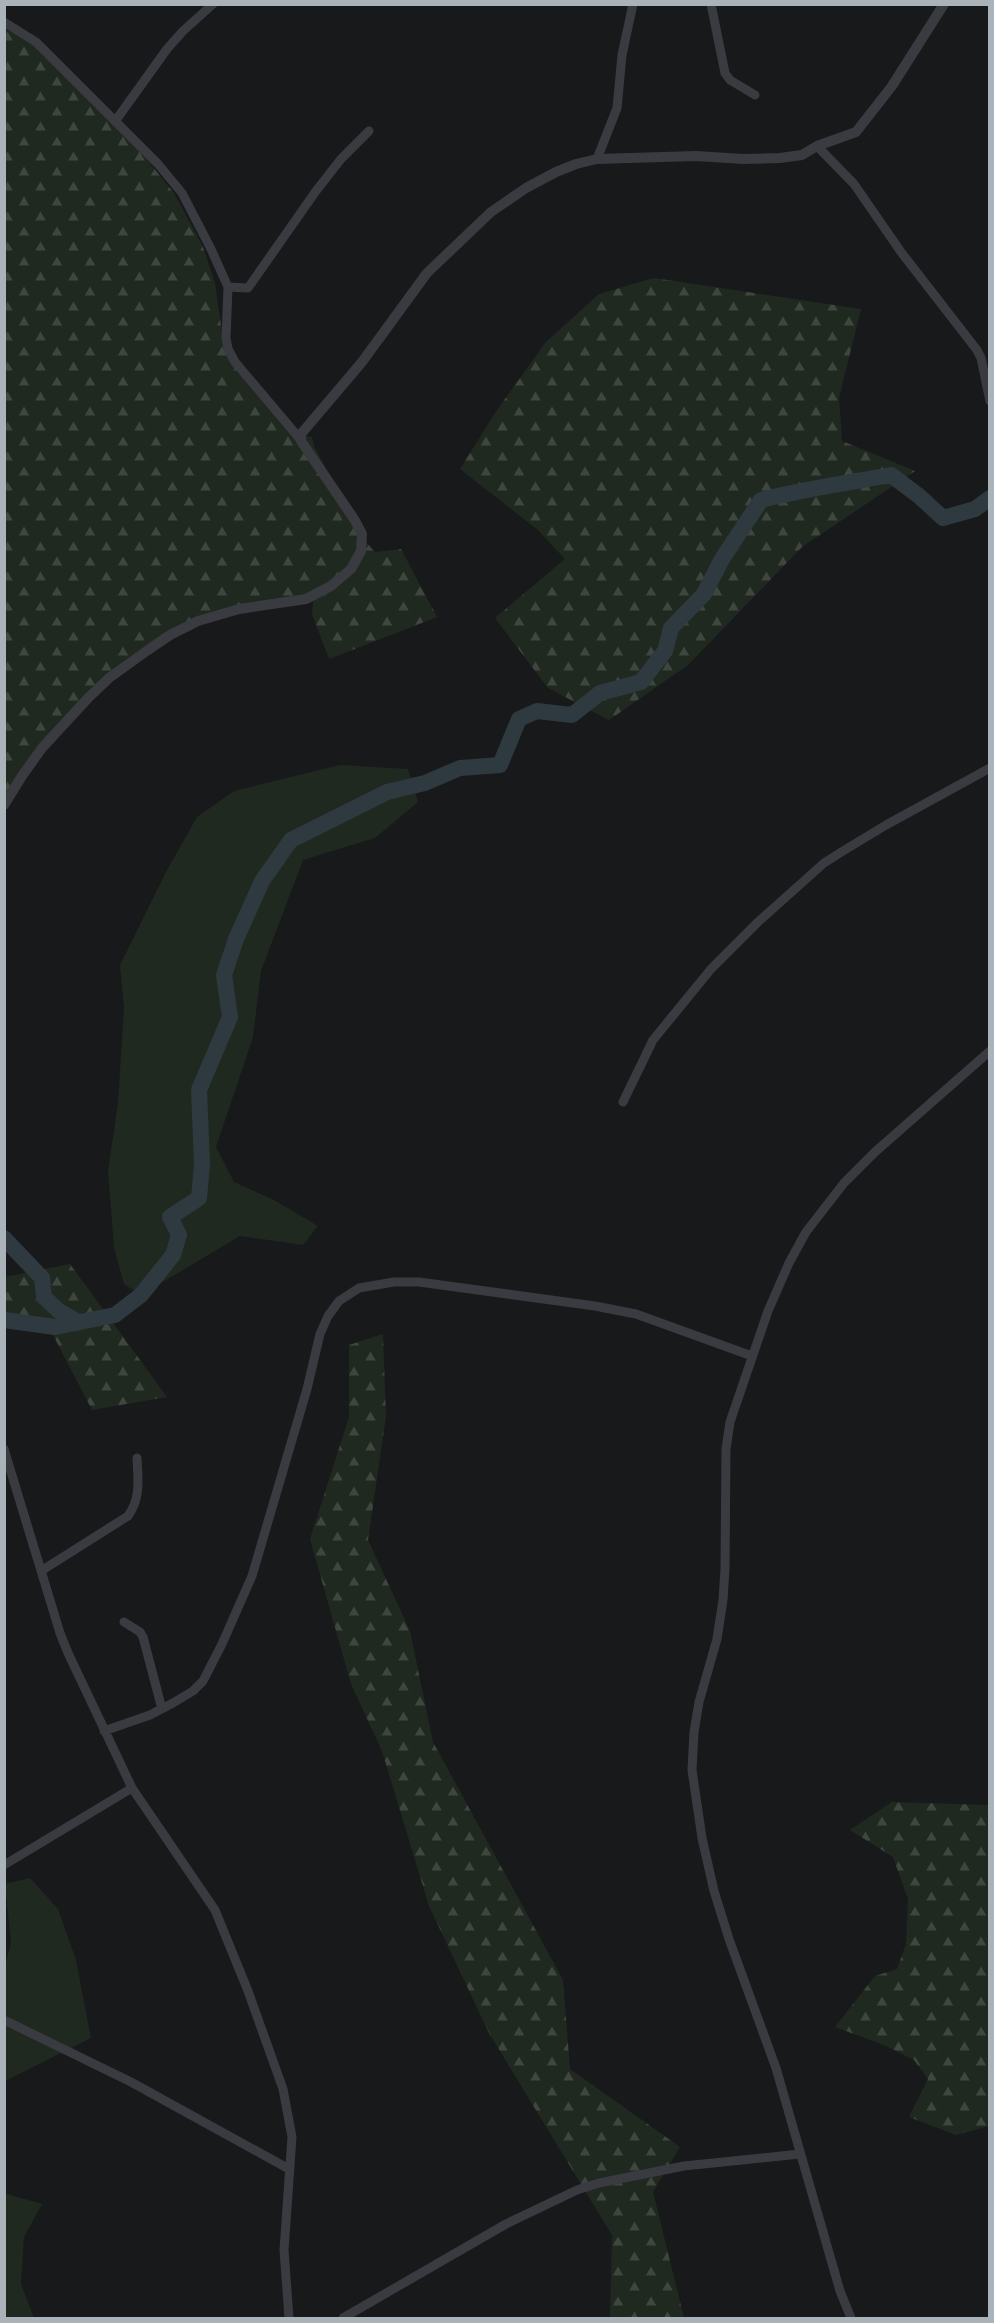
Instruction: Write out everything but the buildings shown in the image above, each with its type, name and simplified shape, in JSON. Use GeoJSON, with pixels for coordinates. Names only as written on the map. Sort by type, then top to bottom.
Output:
{"type":"FeatureCollection","features":[{"type":"Feature","properties":{"kind":"street"},"geometry":{"type":"LineString","coordinates":[[116,120],[167,49],[213,4]]}},
{"type":"Feature","properties":{"kind":"street"},"geometry":{"type":"LineString","coordinates":[[597,159],[617,108],[622,55],[633,4]]}},
{"type":"Feature","properties":{"kind":"street"},"geometry":{"type":"LineString","coordinates":[[711,4],[725,73],[729,80],[755,95]]}},
{"type":"Feature","properties":{"kind":"street"},"geometry":{"type":"LineString","coordinates":[[300,439],[301,434],[362,362],[427,273],[491,212],[526,188],[576,164],[597,159],[696,156],[743,159],[780,158],[802,155],[818,146],[856,132],[892,86],[944,4]]}},
{"type":"Feature","properties":{"kind":"street"},"geometry":{"type":"LineString","coordinates":[[4,22],[36,42],[116,120],[158,164],[182,194],[228,287],[226,319],[228,349],[235,362],[300,439],[362,534],[361,551],[351,568],[331,586],[306,599],[239,609],[198,621],[156,645],[109,678],[42,748],[4,805]]}},
{"type":"Feature","properties":{"kind":"street"},"geometry":{"type":"LineString","coordinates":[[228,287],[248,288],[316,191],[341,159],[369,131]]}},
{"type":"Feature","properties":{"kind":"street"},"geometry":{"type":"LineString","coordinates":[[818,146],[854,184],[901,252],[976,350],[981,358],[990,401]]}},
{"type":"Feature","properties":{"kind":"street"},"geometry":{"type":"LineString","coordinates":[[623,1102],[653,1040],[711,969],[758,922],[824,863],[990,768]]}},
{"type":"Feature","properties":{"kind":"street"},"geometry":{"type":"LineString","coordinates":[[851,2319],[840,2291],[776,2068],[714,1891],[702,1838],[693,1770],[696,1722],[717,1639],[723,1600],[726,1449],[730,1422],[768,1311],[789,1263],[806,1232],[844,1183],[875,1152],[990,1051]]}},
{"type":"Feature","properties":{"kind":"street"},"geometry":{"type":"LineString","coordinates":[[104,1731],[162,1709],[193,1691],[203,1681],[252,1576],[307,1389],[320,1334],[328,1316],[339,1301],[360,1288],[394,1282],[419,1282],[595,1306],[636,1314],[752,1356]]}},
{"type":"Feature","properties":{"kind":"street"},"geometry":{"type":"LineString","coordinates":[[4,1449],[60,1633],[132,1788],[201,1888],[222,1925],[283,2089],[292,2137],[284,2250],[289,2319]]}},
{"type":"Feature","properties":{"kind":"street"},"geometry":{"type":"LineString","coordinates":[[41,1571],[128,1516],[136,1506],[137,1458]]}},
{"type":"Feature","properties":{"kind":"street"},"geometry":{"type":"LineString","coordinates":[[124,1622],[144,1637],[162,1709]]}},
{"type":"Feature","properties":{"kind":"street"},"geometry":{"type":"LineString","coordinates":[[4,1866],[132,1788]]}},
{"type":"Feature","properties":{"kind":"street"},"geometry":{"type":"LineString","coordinates":[[4,2020],[131,2082],[290,2169]]}},
{"type":"Feature","properties":{"kind":"street"},"geometry":{"type":"LineString","coordinates":[[343,2319],[506,2224],[577,2190],[599,2183],[684,2166],[800,2154]]}},
{"type":"Feature","properties":{"kind":"green space"},"geometry":{"type":"Polygon","coordinates":[[[5,28],[33,41],[130,139],[174,193],[203,247],[215,283],[223,339],[237,359],[303,436],[312,437],[314,446],[330,476],[363,524],[365,541],[375,552],[401,549],[437,617],[329,659],[312,614],[314,593],[215,612],[118,671],[30,768],[5,810],[5,28]]]}},
{"type":"Feature","properties":{"kind":"green space"},"geometry":{"type":"Polygon","coordinates":[[[654,278],[861,309],[839,398],[842,441],[915,471],[802,547],[688,665],[609,720],[548,688],[495,618],[565,559],[538,530],[460,469],[497,410],[546,342],[599,294],[654,278]]]}},
{"type":"Feature","properties":{"kind":"green space"},"geometry":{"type":"Polygon","coordinates":[[[340,765],[408,769],[418,802],[375,838],[303,860],[261,971],[253,1037],[216,1147],[234,1182],[274,1200],[318,1226],[303,1245],[240,1236],[141,1295],[124,1284],[114,1248],[108,1171],[118,1103],[124,1008],[120,965],[167,870],[197,817],[234,791],[340,765]]]}},
{"type":"Feature","properties":{"kind":"green space"},"geometry":{"type":"Polygon","coordinates":[[[70,1264],[167,1397],[92,1410],[53,1335],[5,1322],[5,1277],[70,1264]]]}},
{"type":"Feature","properties":{"kind":"green space"},"geometry":{"type":"Polygon","coordinates":[[[383,1334],[386,1416],[368,1540],[410,1631],[433,1742],[563,1980],[570,2069],[680,2147],[653,2192],[684,2318],[610,2318],[612,2235],[489,2033],[429,1906],[382,1751],[351,1684],[310,1539],[349,1417],[349,1345],[383,1334]]]}},
{"type":"Feature","properties":{"kind":"green space"},"geometry":{"type":"Polygon","coordinates":[[[892,1802],[989,1805],[989,2126],[956,2135],[909,2117],[928,2079],[914,2060],[884,2045],[835,2027],[875,1976],[897,1969],[906,1944],[908,1899],[893,1857],[850,1830],[892,1802]]]}},
{"type":"Feature","properties":{"kind":"green space"},"geometry":{"type":"Polygon","coordinates":[[[30,1878],[58,1909],[76,1960],[91,2038],[5,2081],[4,1970],[11,1943],[5,1884],[30,1878]]]}},
{"type":"Feature","properties":{"kind":"green space"},"geometry":{"type":"Polygon","coordinates":[[[4,2193],[42,2204],[24,2237],[21,2284],[34,2318],[5,2318],[4,2193]]]}},
{"type":"Feature","properties":{"kind":"waterway"},"geometry":{"type":"LineString","coordinates":[[4,1320],[55,1327],[115,1315],[141,1295],[173,1255],[179,1235],[170,1217],[199,1198],[202,1164],[199,1090],[230,1017],[224,975],[236,939],[262,881],[291,840],[387,792],[425,783],[460,768],[500,765],[519,719],[537,711],[572,715],[600,693],[641,682],[665,651],[671,628],[704,594],[722,559],[761,500],[891,475],[943,518],[975,509],[990,498]]}},
{"type":"Feature","properties":{"kind":"waterway"},"geometry":{"type":"LineString","coordinates":[[4,1238],[42,1278],[44,1297],[59,1311],[78,1322]]}}]}
